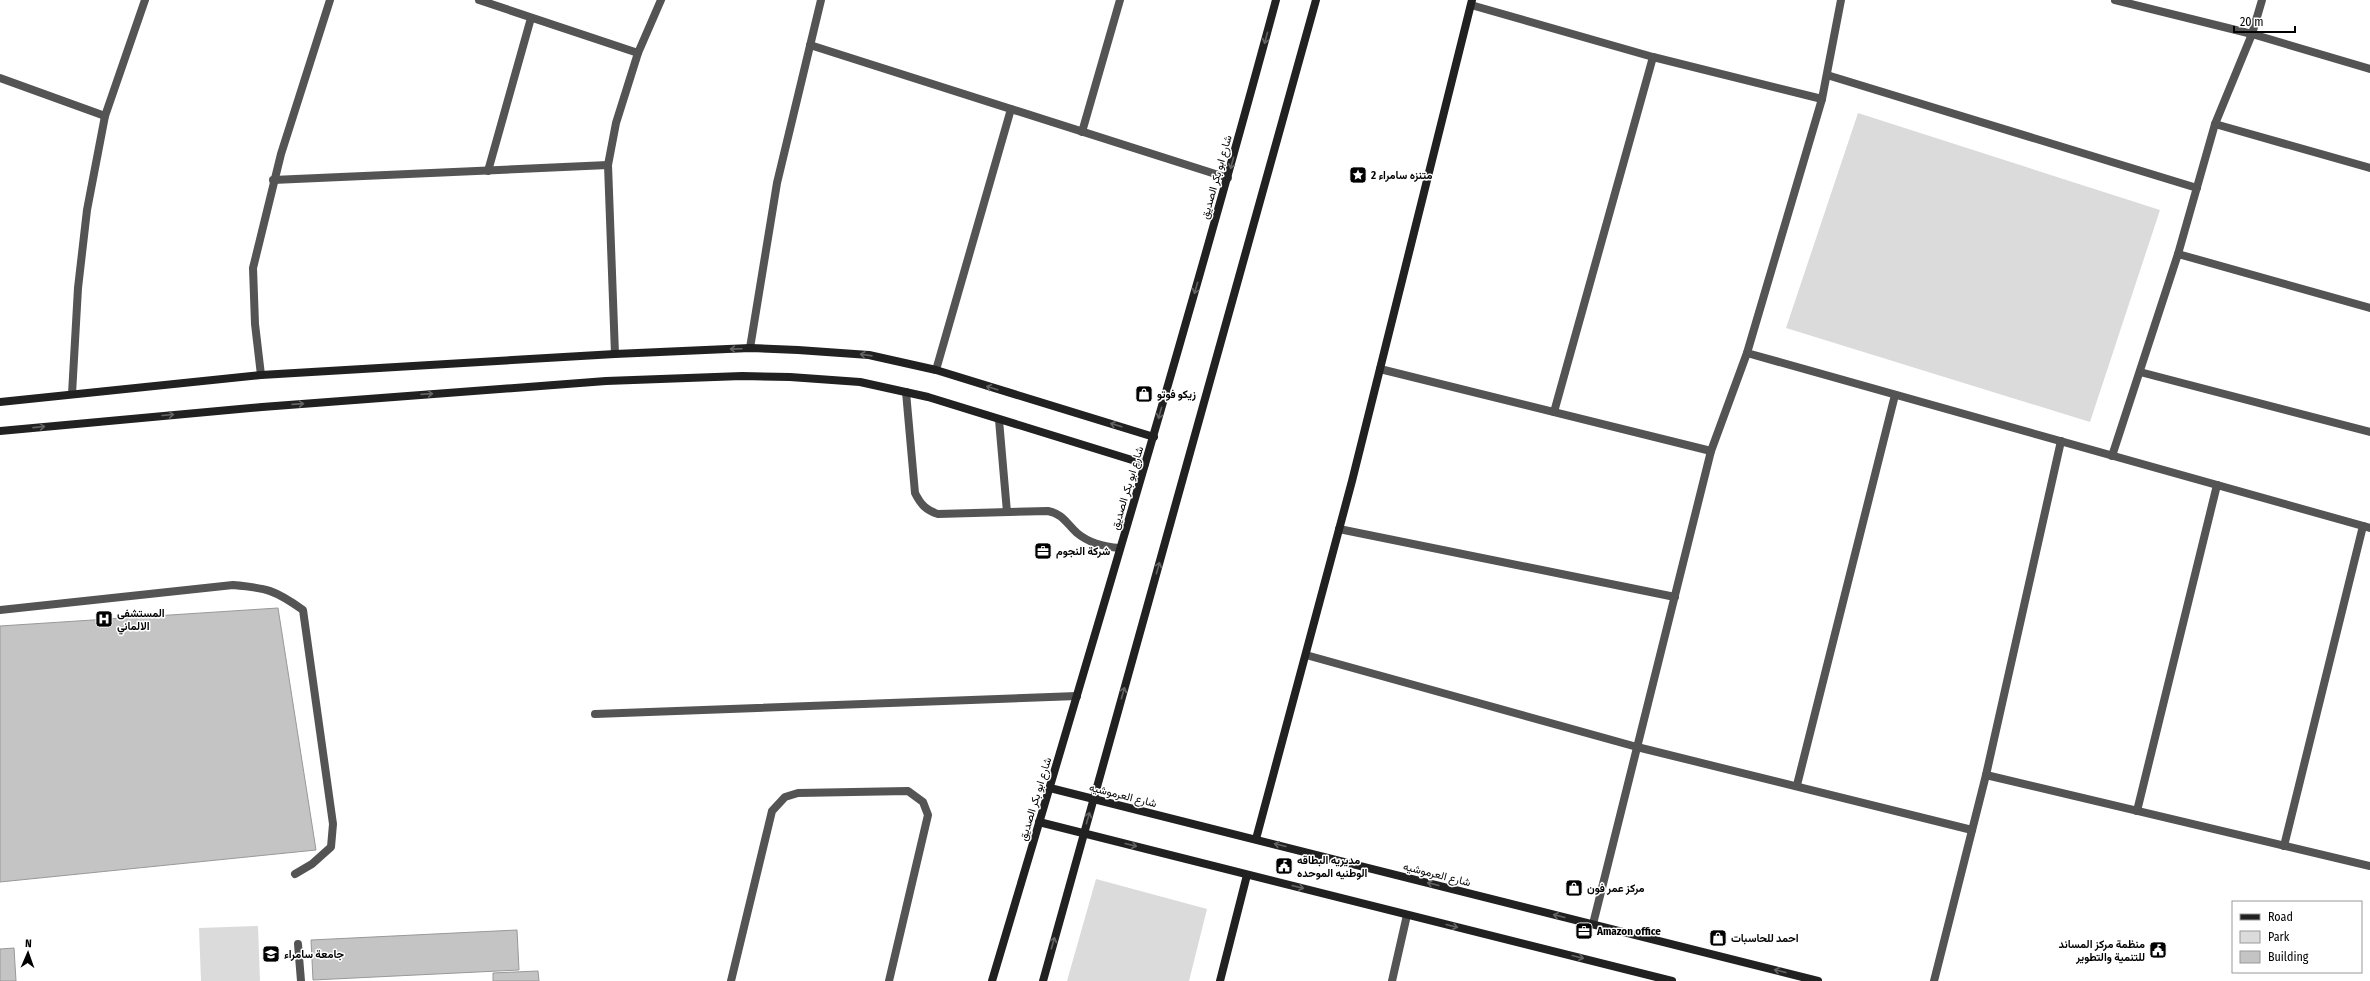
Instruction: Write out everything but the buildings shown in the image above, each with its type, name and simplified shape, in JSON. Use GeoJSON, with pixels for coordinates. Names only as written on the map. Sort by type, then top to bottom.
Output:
{"type":"FeatureCollection","features":[{"type":"Feature","properties":{"kind":"street"},"geometry":{"type":"LineString","coordinates":[[72,394],[78,288],[87,210],[105,116],[145,0]]}},
{"type":"Feature","properties":{"kind":"street"},"geometry":{"type":"LineString","coordinates":[[261,375],[255,324],[253,268],[273,180],[330,0]]}},
{"type":"Feature","properties":{"kind":"street"},"geometry":{"type":"LineString","coordinates":[[479,0],[638,53]]}},
{"type":"Feature","properties":{"kind":"street"},"geometry":{"type":"LineString","coordinates":[[615,354],[608,165],[616,122],[638,53],[661,0]]}},
{"type":"Feature","properties":{"kind":"street"},"geometry":{"type":"LineString","coordinates":[[750,348],[777,183],[821,0]]}},
{"type":"Feature","properties":{"kind":"street"},"geometry":{"type":"LineString","coordinates":[[1082,132],[1120,0]]}},
{"type":"Feature","properties":{"kind":"street","name":"شارع ابو بكر الصديق"},"geometry":{"type":"LineString","coordinates":[[992,981],[1154,437],[1228,178],[1276,0]]}},
{"type":"Feature","properties":{"kind":"street"},"geometry":{"type":"LineString","coordinates":[[1043,981],[1316,0]]}},
{"type":"Feature","properties":{"kind":"street"},"geometry":{"type":"LineString","coordinates":[[1593,924],[1712,451],[1747,353],[1822,98],[1841,0]]}},
{"type":"Feature","properties":{"kind":"street"},"geometry":{"type":"LineString","coordinates":[[2115,0],[2252,34],[2370,68]]}},
{"type":"Feature","properties":{"kind":"street"},"geometry":{"type":"LineString","coordinates":[[2112,456],[2178,254],[2215,124],[2252,34],[2262,0]]}},
{"type":"Feature","properties":{"kind":"street"},"geometry":{"type":"LineString","coordinates":[[1256,839],[1339,529],[1471,2],[1653,58],[1822,98]]}},
{"type":"Feature","properties":{"kind":"street"},"geometry":{"type":"LineString","coordinates":[[488,171],[531,18]]}},
{"type":"Feature","properties":{"kind":"street"},"geometry":{"type":"LineString","coordinates":[[810,46],[1228,178]]}},
{"type":"Feature","properties":{"kind":"street"},"geometry":{"type":"LineString","coordinates":[[1554,412],[1653,58]]}},
{"type":"Feature","properties":{"kind":"street"},"geometry":{"type":"LineString","coordinates":[[1827,75],[2197,188]]}},
{"type":"Feature","properties":{"kind":"street"},"geometry":{"type":"LineString","coordinates":[[0,78],[105,116]]}},
{"type":"Feature","properties":{"kind":"street"},"geometry":{"type":"LineString","coordinates":[[936,370],[1011,109]]}},
{"type":"Feature","properties":{"kind":"street"},"geometry":{"type":"LineString","coordinates":[[2215,124],[2370,168]]}},
{"type":"Feature","properties":{"kind":"street"},"geometry":{"type":"LineString","coordinates":[[273,180],[608,165]]}},
{"type":"Feature","properties":{"kind":"street"},"geometry":{"type":"LineString","coordinates":[[2178,254],[2370,308]]}},
{"type":"Feature","properties":{"kind":"street"},"geometry":{"type":"LineString","coordinates":[[0,402],[261,375],[615,354],[750,348],[869,355],[936,370],[1154,437]]}},
{"type":"Feature","properties":{"kind":"street"},"geometry":{"type":"LineString","coordinates":[[1747,353],[2366,527],[2284,846]]}},
{"type":"Feature","properties":{"kind":"street"},"geometry":{"type":"LineString","coordinates":[[1380,369],[1712,451]]}},
{"type":"Feature","properties":{"kind":"street"},"geometry":{"type":"LineString","coordinates":[[2140,372],[2370,432]]}},
{"type":"Feature","properties":{"kind":"street"},"geometry":{"type":"LineString","coordinates":[[0,431],[262,406],[606,381],[742,376],[790,377],[860,382],[906,392],[1145,464]]}},
{"type":"Feature","properties":{"kind":"street"},"geometry":{"type":"LineString","coordinates":[[906,392],[915,493],[920,503],[928,510],[938,514],[1056,512],[1085,538],[1102,545],[1120,548]]}},
{"type":"Feature","properties":{"kind":"street"},"geometry":{"type":"LineString","coordinates":[[1797,785],[1895,395]]}},
{"type":"Feature","properties":{"kind":"street"},"geometry":{"type":"LineString","coordinates":[[999,420],[1007,512]]}},
{"type":"Feature","properties":{"kind":"street"},"geometry":{"type":"LineString","coordinates":[[1934,981],[1986,775],[2061,441]]}},
{"type":"Feature","properties":{"kind":"street"},"geometry":{"type":"LineString","coordinates":[[2137,811],[2217,485]]}},
{"type":"Feature","properties":{"kind":"street"},"geometry":{"type":"LineString","coordinates":[[1339,529],[1675,597]]}},
{"type":"Feature","properties":{"kind":"street"},"geometry":{"type":"LineString","coordinates":[[0,610],[233,585],[266,588],[286,598],[303,610],[333,824],[331,847],[312,864],[295,874]]}},
{"type":"Feature","properties":{"kind":"street"},"geometry":{"type":"LineString","coordinates":[[1306,655],[1637,747],[1797,785],[1972,830]]}},
{"type":"Feature","properties":{"kind":"street"},"geometry":{"type":"LineString","coordinates":[[596,714],[1076,696]]}},
{"type":"Feature","properties":{"kind":"street"},"geometry":{"type":"LineString","coordinates":[[1986,775],[2370,866]]}},
{"type":"Feature","properties":{"kind":"street","name":"شارع العرموشيه"},"geometry":{"type":"LineString","coordinates":[[1050,788],[1593,924],[1807,980],[1818,981]]}},
{"type":"Feature","properties":{"kind":"street"},"geometry":{"type":"LineString","coordinates":[[731,981],[772,811],[786,797],[798,793],[908,791],[923,802],[928,815],[889,981]]}},
{"type":"Feature","properties":{"kind":"street"},"geometry":{"type":"LineString","coordinates":[[1039,822],[1672,981]]}},
{"type":"Feature","properties":{"kind":"street"},"geometry":{"type":"LineString","coordinates":[[1220,981],[1247,875]]}},
{"type":"Feature","properties":{"kind":"street"},"geometry":{"type":"LineString","coordinates":[[1392,981],[1407,915]]}},
{"type":"Feature","properties":{"kind":"street"},"geometry":{"type":"LineString","coordinates":[[298,944],[301,981]]}},
{"type":"Feature","properties":{"kind":"green space"},"geometry":{"type":"Polygon","coordinates":[[[1858,113],[2160,210],[2090,422],[1786,328],[1858,113]]]}},
{"type":"Feature","properties":{"kind":"green space"},"geometry":{"type":"Polygon","coordinates":[[[1096,879],[1207,909],[1189,981],[1067,981],[1096,879]]]}},
{"type":"Feature","properties":{"kind":"green space"},"geometry":{"type":"Polygon","coordinates":[[[258,926],[260,981],[201,981],[199,928],[258,926]]]}},
{"type":"Feature","properties":{"kind":"place","name":"متنزه سامراء 2"},"geometry":{"type":"Point","coordinates":[1358,175]}},
{"type":"Feature","properties":{"kind":"place","name":"زيكو فوتو"},"geometry":{"type":"Point","coordinates":[1144,394]}},
{"type":"Feature","properties":{"kind":"place","name":"شركة النجوم"},"geometry":{"type":"Point","coordinates":[1043,551]}},
{"type":"Feature","properties":{"kind":"place","name":"المستشفى الالماني"},"geometry":{"type":"Point","coordinates":[104,619]}},
{"type":"Feature","properties":{"kind":"place","name":"مديريه البطاقه الوطنيه الموحده"},"geometry":{"type":"Point","coordinates":[1284,866]}},
{"type":"Feature","properties":{"kind":"place","name":"مركز عمر فون"},"geometry":{"type":"Point","coordinates":[1574,888]}},
{"type":"Feature","properties":{"kind":"place","name":"Amazon office"},"geometry":{"type":"Point","coordinates":[1584,931]}},
{"type":"Feature","properties":{"kind":"place","name":"احمد للحاسبات"},"geometry":{"type":"Point","coordinates":[1718,938]}},
{"type":"Feature","properties":{"kind":"place","name":"منظمة مركز المساند للتنمية والتطوير"},"geometry":{"type":"Point","coordinates":[2158,950]}},
{"type":"Feature","properties":{"kind":"place","name":"جامعة سامراء"},"geometry":{"type":"Point","coordinates":[271,954]}}]}
